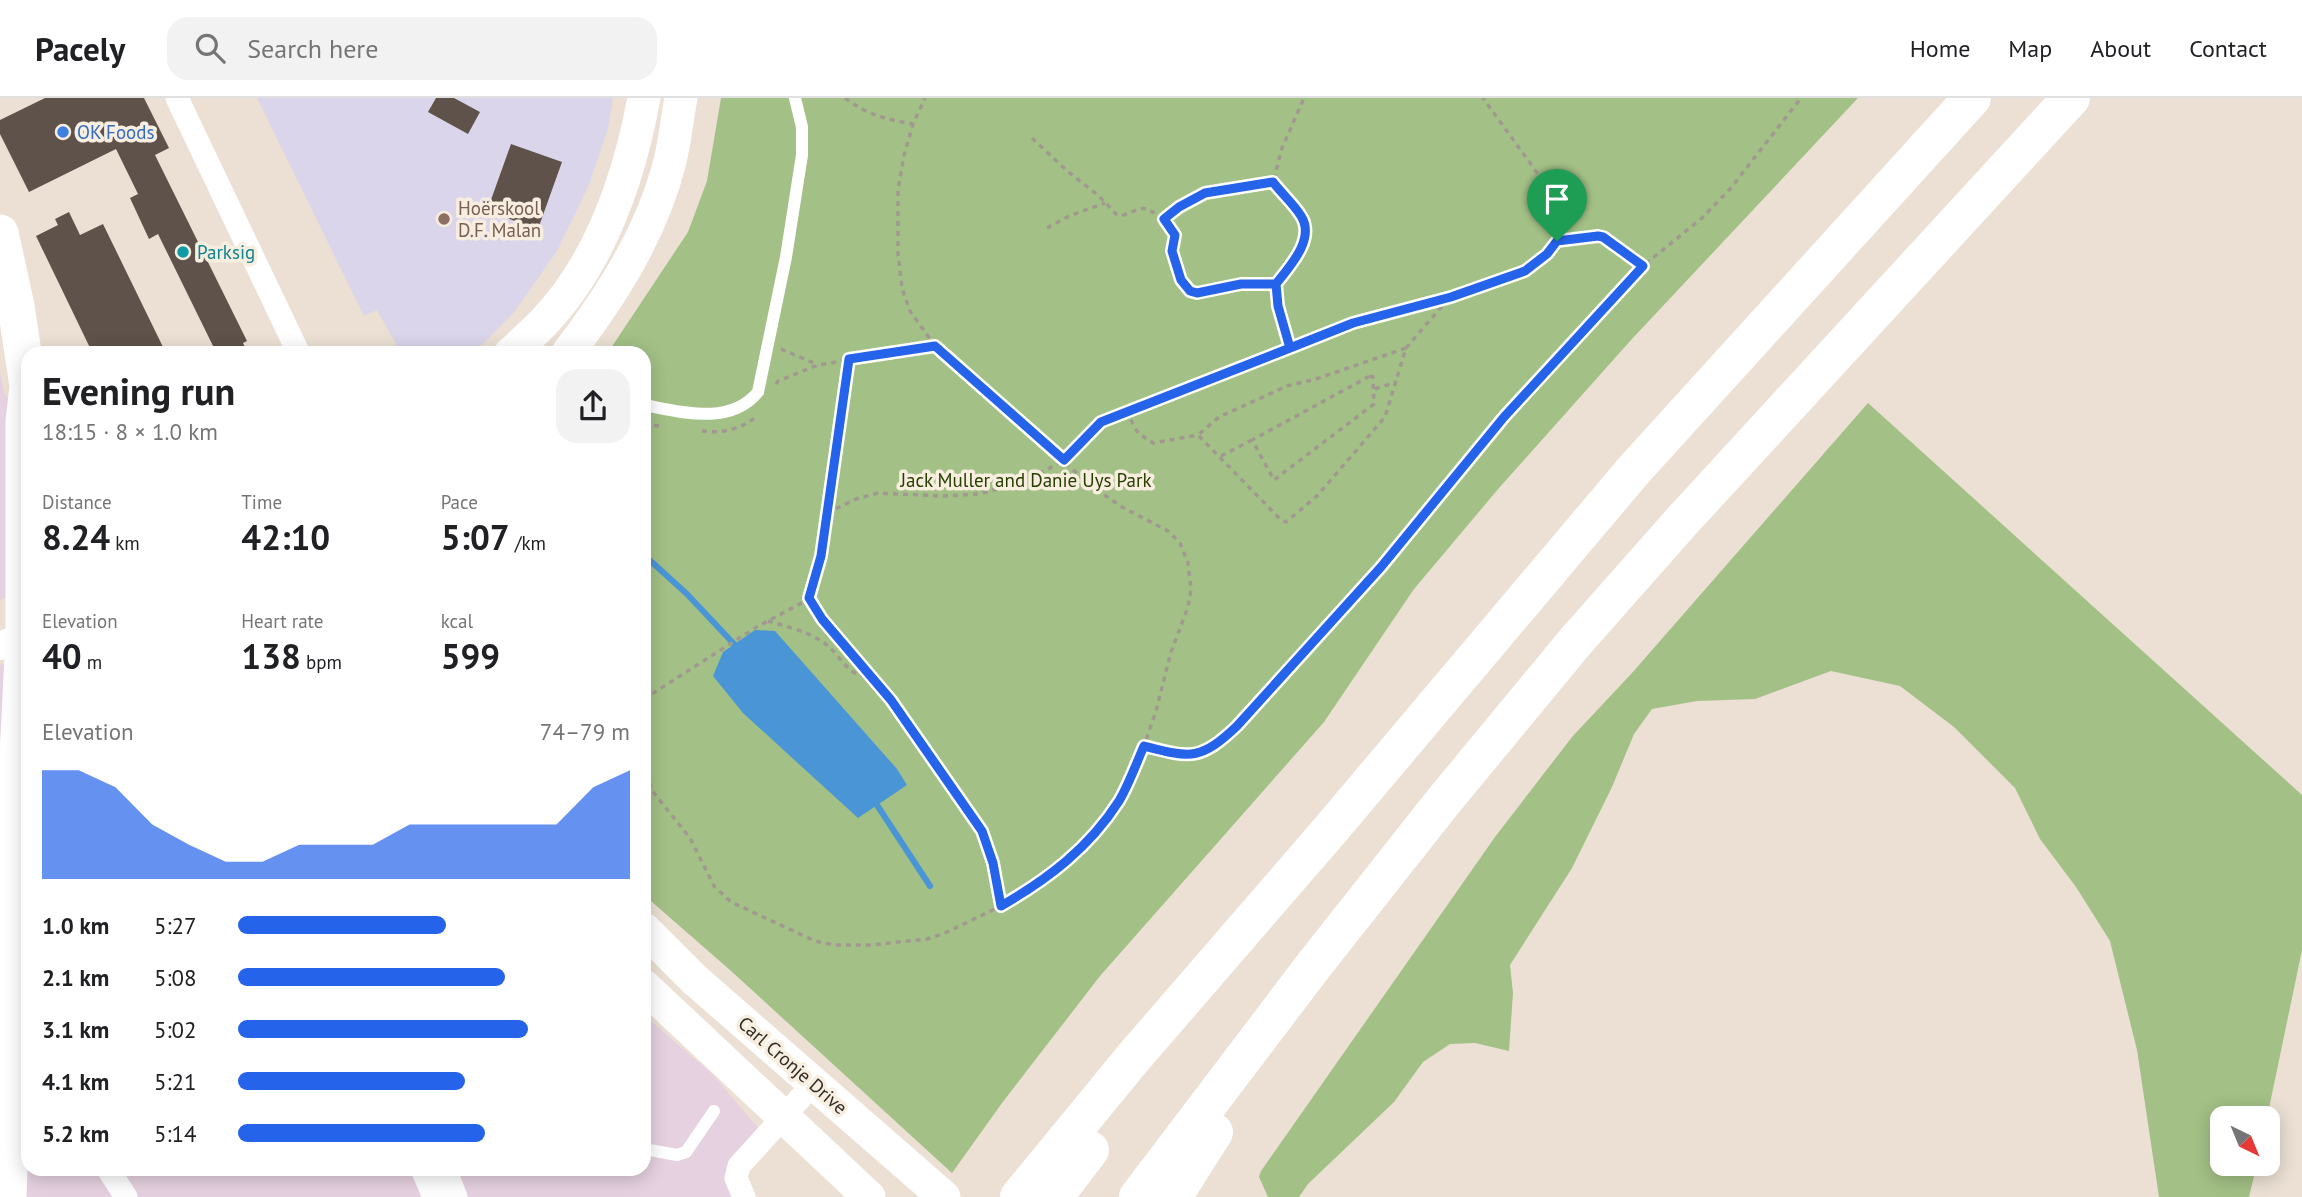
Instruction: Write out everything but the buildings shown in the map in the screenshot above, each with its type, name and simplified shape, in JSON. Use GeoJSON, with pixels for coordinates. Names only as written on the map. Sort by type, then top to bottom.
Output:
{"type":"FeatureCollection","features":[{"type":"Feature","properties":{"kind":"highway"},"geometry":{"type":"LineString","coordinates":[[1019,1197],[1133,1058],[1331,829],[1633,471],[1972,98]]}},
{"type":"Feature","properties":{"kind":"highway"},"geometry":{"type":"LineString","coordinates":[[1138,1197],[1314,965],[1442,803],[1575,642],[1682,521],[2071,98]]}},
{"type":"Feature","properties":{"kind":"highway"},"geometry":{"type":"LineString","coordinates":[[1054,1197],[1331,829]]}},
{"type":"Feature","properties":{"kind":"highway"},"geometry":{"type":"LineString","coordinates":[[1173,1197],[1314,965]]}},
{"type":"Feature","properties":{"kind":"main road"},"geometry":{"type":"LineString","coordinates":[[519,346],[543,323],[574,284],[600,239],[623,187],[644,98]]}},
{"type":"Feature","properties":{"kind":"main road"},"geometry":{"type":"LineString","coordinates":[[574,346],[602,309],[620,279],[654,210],[670,161],[681,98]]}},
{"type":"Feature","properties":{"kind":"main road"},"geometry":{"type":"LineString","coordinates":[[0,233],[16,306],[21,391]]}},
{"type":"Feature","properties":{"kind":"main road"},"geometry":{"type":"LineString","coordinates":[[0,359],[6,391],[21,407]]}},
{"type":"Feature","properties":{"kind":"main road"},"geometry":{"type":"LineString","coordinates":[[8,1197],[20,1096],[14,1037],[3,1020],[13,957],[21,870],[17,594],[21,445]]}},
{"type":"Feature","properties":{"kind":"main road","name":"Carl Cronje Drive"},"geometry":{"type":"LineString","coordinates":[[651,936],[695,980],[944,1197]]}},
{"type":"Feature","properties":{"kind":"main road"},"geometry":{"type":"LineString","coordinates":[[651,993],[869,1197]]}},
{"type":"Feature","properties":{"kind":"street"},"geometry":{"type":"LineString","coordinates":[[177,98],[295,346]]}},
{"type":"Feature","properties":{"kind":"street"},"geometry":{"type":"LineString","coordinates":[[744,1197],[736,1178],[738,1166],[814,1083]]}},
{"type":"Feature","properties":{"kind":"street"},"geometry":{"type":"LineString","coordinates":[[112,1176],[126,1197]]}},
{"type":"Feature","properties":{"kind":"street"},"geometry":{"type":"LineString","coordinates":[[425,1176],[434,1197]]}},
{"type":"Feature","properties":{"kind":"street"},"geometry":{"type":"LineString","coordinates":[[448,1176],[456,1197]]}},
{"type":"Feature","properties":{"kind":"lane"},"geometry":{"type":"LineString","coordinates":[[651,406],[686,413],[719,414],[749,403],[758,392],[786,257],[802,155],[802,127],[795,98]]}},
{"type":"Feature","properties":{"kind":"lane"},"geometry":{"type":"LineString","coordinates":[[651,1150],[677,1155],[686,1152],[714,1111]]}},
{"type":"Feature","properties":{"kind":"path"},"geometry":{"type":"LineString","coordinates":[[845,98],[862,111],[879,118],[913,124]]}},
{"type":"Feature","properties":{"kind":"path"},"geometry":{"type":"LineString","coordinates":[[651,787],[690,838],[714,886],[731,902],[815,941],[835,945],[871,945],[928,939],[945,933],[1001,906],[1059,869],[1091,837],[1119,800],[1144,746],[1171,652],[1188,607],[1191,590],[1188,563],[1180,543],[1168,531],[1090,485],[935,346],[910,311],[902,288],[898,254],[898,190],[913,124],[925,98]]}},
{"type":"Feature","properties":{"kind":"path"},"geometry":{"type":"LineString","coordinates":[[1273,182],[1282,148],[1304,98]]}},
{"type":"Feature","properties":{"kind":"path"},"geometry":{"type":"LineString","coordinates":[[827,513],[856,499],[878,493],[943,496],[1003,489],[1026,481],[1064,460],[1101,422],[1126,411],[1353,323],[1451,297],[1525,271],[1547,254],[1557,241],[1558,206],[1551,192],[1483,98]]}},
{"type":"Feature","properties":{"kind":"path"},"geometry":{"type":"LineString","coordinates":[[1144,746],[1178,755],[1202,754],[1227,735],[1373,577],[1504,417],[1643,266],[1702,218],[1730,188],[1801,98]]}},
{"type":"Feature","properties":{"kind":"path"},"geometry":{"type":"LineString","coordinates":[[1032,138],[1116,214],[1121,216],[1139,207],[1146,208],[1164,219],[1175,235],[1172,251],[1181,280],[1190,291],[1197,293],[1241,284],[1276,284]]}},
{"type":"Feature","properties":{"kind":"path"},"geometry":{"type":"LineString","coordinates":[[1164,219],[1179,207],[1205,193],[1273,182]]}},
{"type":"Feature","properties":{"kind":"path"},"geometry":{"type":"LineString","coordinates":[[1273,182],[1304,219],[1306,228],[1301,249],[1276,284],[1278,306],[1290,348]]}},
{"type":"Feature","properties":{"kind":"path"},"geometry":{"type":"LineString","coordinates":[[1047,228],[1069,216],[1105,203]]}},
{"type":"Feature","properties":{"kind":"path"},"geometry":{"type":"LineString","coordinates":[[1557,241],[1603,237],[1643,266]]}},
{"type":"Feature","properties":{"kind":"path"},"geometry":{"type":"LineString","coordinates":[[1198,435],[1286,522],[1317,496],[1385,417],[1406,348],[1451,297]]}},
{"type":"Feature","properties":{"kind":"path"},"geometry":{"type":"LineString","coordinates":[[768,343],[818,365],[935,346]]}},
{"type":"Feature","properties":{"kind":"path"},"geometry":{"type":"LineString","coordinates":[[1126,411],[1138,433],[1153,443],[1198,435],[1219,417],[1287,386],[1406,348]]}},
{"type":"Feature","properties":{"kind":"path"},"geometry":{"type":"LineString","coordinates":[[651,695],[755,628],[809,598],[821,556],[849,359]]}},
{"type":"Feature","properties":{"kind":"path"},"geometry":{"type":"LineString","coordinates":[[1221,456],[1370,376],[1373,377],[1374,404],[1274,480],[1252,440]]}},
{"type":"Feature","properties":{"kind":"path"},"geometry":{"type":"LineString","coordinates":[[1375,389],[1396,382]]}},
{"type":"Feature","properties":{"kind":"path"},"geometry":{"type":"LineString","coordinates":[[809,598],[822,619],[891,700],[982,831],[993,863],[1001,906]]}},
{"type":"Feature","properties":{"kind":"path"},"geometry":{"type":"LineString","coordinates":[[767,621],[796,629],[828,645],[855,674],[862,677],[870,675]]}},
{"type":"Feature","properties":{"kind":"shaded area","name":"Hoërskool D.F. Malan"},"geometry":{"type":"Polygon","coordinates":[[[257,98],[613,98],[608,129],[588,187],[557,251],[515,311],[485,342],[480,346],[397,346],[377,310],[364,316],[257,98]]]}},
{"type":"Feature","properties":{"kind":"shaded area"},"geometry":{"type":"Polygon","coordinates":[[[0,372],[4,392],[21,423],[21,590],[0,600],[0,372]]]}},
{"type":"Feature","properties":{"kind":"shaded area"},"geometry":{"type":"Polygon","coordinates":[[[21,659],[21,1176],[651,1176],[651,1021],[711,1073],[772,1144],[748,1169],[746,1183],[751,1197],[10,1197],[0,1028],[0,665],[21,659]]]}},
{"type":"Feature","properties":{"kind":"green space","name":"Jack Muller and Danie Uys Park"},"geometry":{"type":"Polygon","coordinates":[[[721,98],[1858,98],[1631,340],[1499,488],[1414,589],[1324,722],[1100,976],[952,1173],[651,901],[651,346],[612,346],[688,232],[707,181],[721,98]]]}},
{"type":"Feature","properties":{"kind":"green space"},"geometry":{"type":"Polygon","coordinates":[[[1868,403],[2302,795],[2302,950],[2270,1106],[2210,1106],[2210,1176],[2254,1176],[2249,1197],[2159,1197],[2137,1050],[2110,941],[2076,887],[2040,839],[2015,788],[1954,727],[1900,686],[1831,671],[1755,699],[1697,701],[1652,709],[1634,734],[1612,787],[1572,868],[1510,965],[1513,993],[1509,1051],[1475,1043],[1450,1044],[1423,1062],[1394,1102],[1308,1184],[1299,1197],[1268,1197],[1259,1177],[1261,1171],[1495,837],[1572,737],[1632,673],[1868,403]]]}},
{"type":"Feature","properties":{"kind":"water"},"geometry":{"type":"Polygon","coordinates":[[[755,630],[775,631],[897,769],[907,785],[858,818],[743,713],[713,676],[723,652],[755,630]]]}},
{"type":"Feature","properties":{"kind":"waterway"},"geometry":{"type":"LineString","coordinates":[[651,561],[687,594],[734,644]]}},
{"type":"Feature","properties":{"kind":"waterway"},"geometry":{"type":"LineString","coordinates":[[877,805],[930,886]]}},
{"type":"Feature","properties":{"kind":"place","name":"OK Foods"},"geometry":{"type":"Point","coordinates":[63,132]}},
{"type":"Feature","properties":{"kind":"place","name":"Hoërskool D.F. Malan"},"geometry":{"type":"Point","coordinates":[444,219]}},
{"type":"Feature","properties":{"kind":"place","name":"Parksig"},"geometry":{"type":"Point","coordinates":[183,252]}},
{"type":"Feature","properties":{"kind":"route"},"geometry":{"type":"LineString","coordinates":[[1557,241],[1547,254],[1525,271],[1451,297],[1353,323],[1290,348],[1278,306],[1276,284],[1241,284],[1197,293],[1185,287],[1181,280],[1172,251],[1175,235],[1164,219],[1179,207],[1205,193],[1273,182],[1304,219],[1306,228],[1301,249],[1276,284],[1278,306],[1290,348],[1101,422],[1064,460],[935,346],[849,359],[821,556],[809,598],[822,619],[891,700],[982,831],[993,863],[1001,906],[1059,869],[1091,837],[1119,800],[1144,746],[1178,755],[1202,754],[1217,745],[1237,726],[1381,567],[1504,417],[1643,266],[1603,237],[1585,236],[1557,241]]}}]}
